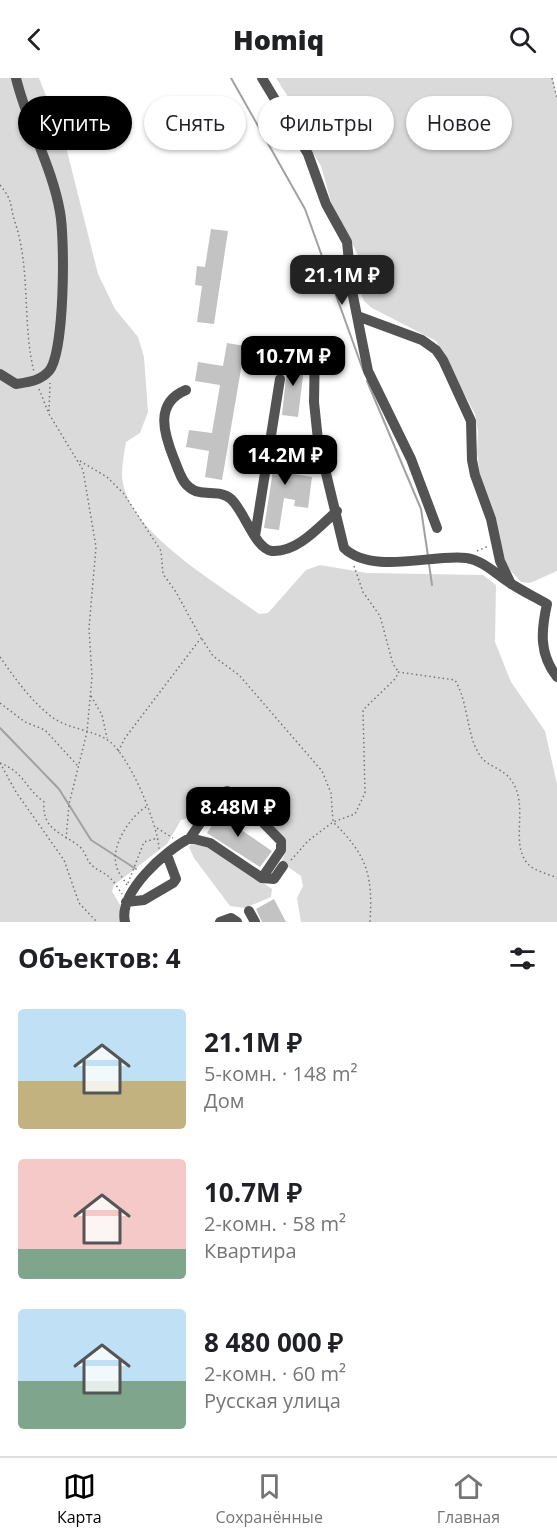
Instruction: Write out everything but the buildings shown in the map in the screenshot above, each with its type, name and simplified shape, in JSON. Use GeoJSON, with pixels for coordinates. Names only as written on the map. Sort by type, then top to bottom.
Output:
{"type":"FeatureCollection","features":[{"type":"Feature","properties":{"kind":"street"},"geometry":{"type":"LineString","coordinates":[[0,374],[16,384],[36,381],[50,370],[54,360],[62,313],[60,213],[45,159],[25,113],[16,78]]}},
{"type":"Feature","properties":{"kind":"street"},"geometry":{"type":"LineString","coordinates":[[262,78],[308,154],[326,204],[347,242],[352,291],[360,317],[368,371],[415,470],[437,528]]}},
{"type":"Feature","properties":{"kind":"street"},"geometry":{"type":"LineString","coordinates":[[360,317],[422,340],[440,355],[471,421],[472,460],[491,519],[496,543],[511,584]]}},
{"type":"Feature","properties":{"kind":"street"},"geometry":{"type":"LineString","coordinates":[[315,343],[314,402],[318,440],[337,511],[344,548],[353,556],[367,560],[416,561],[466,558],[478,561],[511,584],[547,604],[557,613]]}},
{"type":"Feature","properties":{"kind":"street"},"geometry":{"type":"LineString","coordinates":[[255,536],[280,379]]}},
{"type":"Feature","properties":{"kind":"street"},"geometry":{"type":"LineString","coordinates":[[186,390],[168,401],[163,413],[166,438],[183,481],[199,493],[220,493],[229,497],[259,545],[265,549],[282,550],[310,535],[337,511]]}},
{"type":"Feature","properties":{"kind":"street"},"geometry":{"type":"LineString","coordinates":[[547,604],[542,644],[545,659],[557,677]]}},
{"type":"Feature","properties":{"kind":"street"},"geometry":{"type":"LineString","coordinates":[[125,922],[123,911],[127,900],[142,877],[190,838],[220,794],[227,791],[234,793],[281,841],[281,850],[262,878]]}},
{"type":"Feature","properties":{"kind":"street"},"geometry":{"type":"LineString","coordinates":[[190,838],[210,843],[262,878],[274,879],[284,866]]}},
{"type":"Feature","properties":{"kind":"street"},"geometry":{"type":"LineString","coordinates":[[127,900],[144,900],[174,883],[176,879],[167,855]]}},
{"type":"Feature","properties":{"kind":"street"},"geometry":{"type":"LineString","coordinates":[[249,912],[255,922]]}},
{"type":"Feature","properties":{"kind":"street"},"geometry":{"type":"LineString","coordinates":[[220,922],[231,918],[237,922]]}},
{"type":"Feature","properties":{"kind":"path"},"geometry":{"type":"LineString","coordinates":[[552,78],[557,98]]}},
{"type":"Feature","properties":{"kind":"path"},"geometry":{"type":"LineString","coordinates":[[0,185],[13,204],[14,220],[22,249],[30,351],[36,381],[49,414],[79,460],[89,500],[96,547],[89,628],[93,660],[87,732],[69,804],[66,840]]}},
{"type":"Feature","properties":{"kind":"path"},"geometry":{"type":"LineString","coordinates":[[49,414],[50,370]]}},
{"type":"Feature","properties":{"kind":"path"},"geometry":{"type":"LineString","coordinates":[[79,460],[107,477],[124,494],[161,551],[163,574],[213,656],[239,675],[322,771],[331,793],[333,822],[355,843],[365,860],[372,891],[370,922]]}},
{"type":"Feature","properties":{"kind":"path"},"geometry":{"type":"LineString","coordinates":[[466,558],[496,543]]}},
{"type":"Feature","properties":{"kind":"path"},"geometry":{"type":"LineString","coordinates":[[353,556],[358,580],[380,616],[393,664],[398,672]]}},
{"type":"Feature","properties":{"kind":"path"},"geometry":{"type":"LineString","coordinates":[[118,752],[125,738],[201,638]]}},
{"type":"Feature","properties":{"kind":"path"},"geometry":{"type":"LineString","coordinates":[[0,657],[18,683],[48,715],[68,726],[107,739]]}},
{"type":"Feature","properties":{"kind":"path"},"geometry":{"type":"LineString","coordinates":[[284,866],[333,822],[355,814],[364,793],[363,711],[396,678],[398,672]]}},
{"type":"Feature","properties":{"kind":"path"},"geometry":{"type":"LineString","coordinates":[[398,672],[455,680],[464,696],[479,756],[512,780],[521,804],[521,826],[518,835],[528,865],[557,878]]}},
{"type":"Feature","properties":{"kind":"path"},"geometry":{"type":"LineString","coordinates":[[90,695],[102,715],[107,739],[132,773],[156,827],[159,838],[156,864]]}},
{"type":"Feature","properties":{"kind":"path"},"geometry":{"type":"LineString","coordinates":[[0,702],[25,722],[45,730],[78,766]]}},
{"type":"Feature","properties":{"kind":"path"},"geometry":{"type":"LineString","coordinates":[[0,763],[16,769],[24,777],[36,796],[44,802],[43,812],[48,823],[66,840],[80,846],[89,862],[99,872],[106,874],[127,900]]}},
{"type":"Feature","properties":{"kind":"path"},"geometry":{"type":"LineString","coordinates":[[0,763],[16,792],[64,860],[79,903],[97,922]]}},
{"type":"Feature","properties":{"kind":"path"},"geometry":{"type":"LineString","coordinates":[[147,807],[136,813],[118,847],[115,862],[128,887],[129,876],[144,842],[159,838]]}},
{"type":"Feature","properties":{"kind":"path"},"geometry":{"type":"LineString","coordinates":[[156,827],[180,844]]}},
{"type":"Feature","properties":{"kind":"shaded area"},"geometry":{"type":"Polygon","coordinates":[[[0,78],[39,78],[46,96],[18,96],[18,150],[67,150],[98,274],[115,309],[138,337],[144,357],[148,412],[140,433],[126,442],[122,475],[127,496],[138,516],[176,554],[259,614],[268,613],[306,570],[320,565],[367,573],[483,575],[496,585],[495,642],[511,682],[545,731],[557,784],[557,922],[301,922],[297,898],[303,886],[301,876],[281,862],[286,851],[285,838],[235,789],[199,815],[181,820],[167,844],[114,885],[112,891],[120,905],[120,922],[0,922],[0,78]]]}},
{"type":"Feature","properties":{"kind":"shaded area"},"geometry":{"type":"Polygon","coordinates":[[[276,78],[553,78],[557,97],[557,571],[530,583],[521,582],[507,567],[480,475],[475,414],[436,341],[372,308],[364,301],[360,291],[359,257],[331,202],[321,166],[311,150],[394,150],[394,96],[287,96],[276,78]]]}},
{"type":"Feature","properties":{"kind":"shaded area"},"geometry":{"type":"Polygon","coordinates":[[[191,844],[211,846],[272,889],[271,897],[245,908],[230,906],[194,858],[189,847],[191,844]]]}},
{"type":"Feature","properties":{"kind":"waterway"},"geometry":{"type":"LineString","coordinates":[[231,78],[305,209],[363,370]]}},
{"type":"Feature","properties":{"kind":"waterway"},"geometry":{"type":"LineString","coordinates":[[367,381],[421,509],[428,556]]}},
{"type":"Feature","properties":{"kind":"waterway"},"geometry":{"type":"LineString","coordinates":[[429,564],[432,585]]}},
{"type":"Feature","properties":{"kind":"waterway"},"geometry":{"type":"LineString","coordinates":[[0,728],[59,789],[91,840],[136,869]]}}]}
